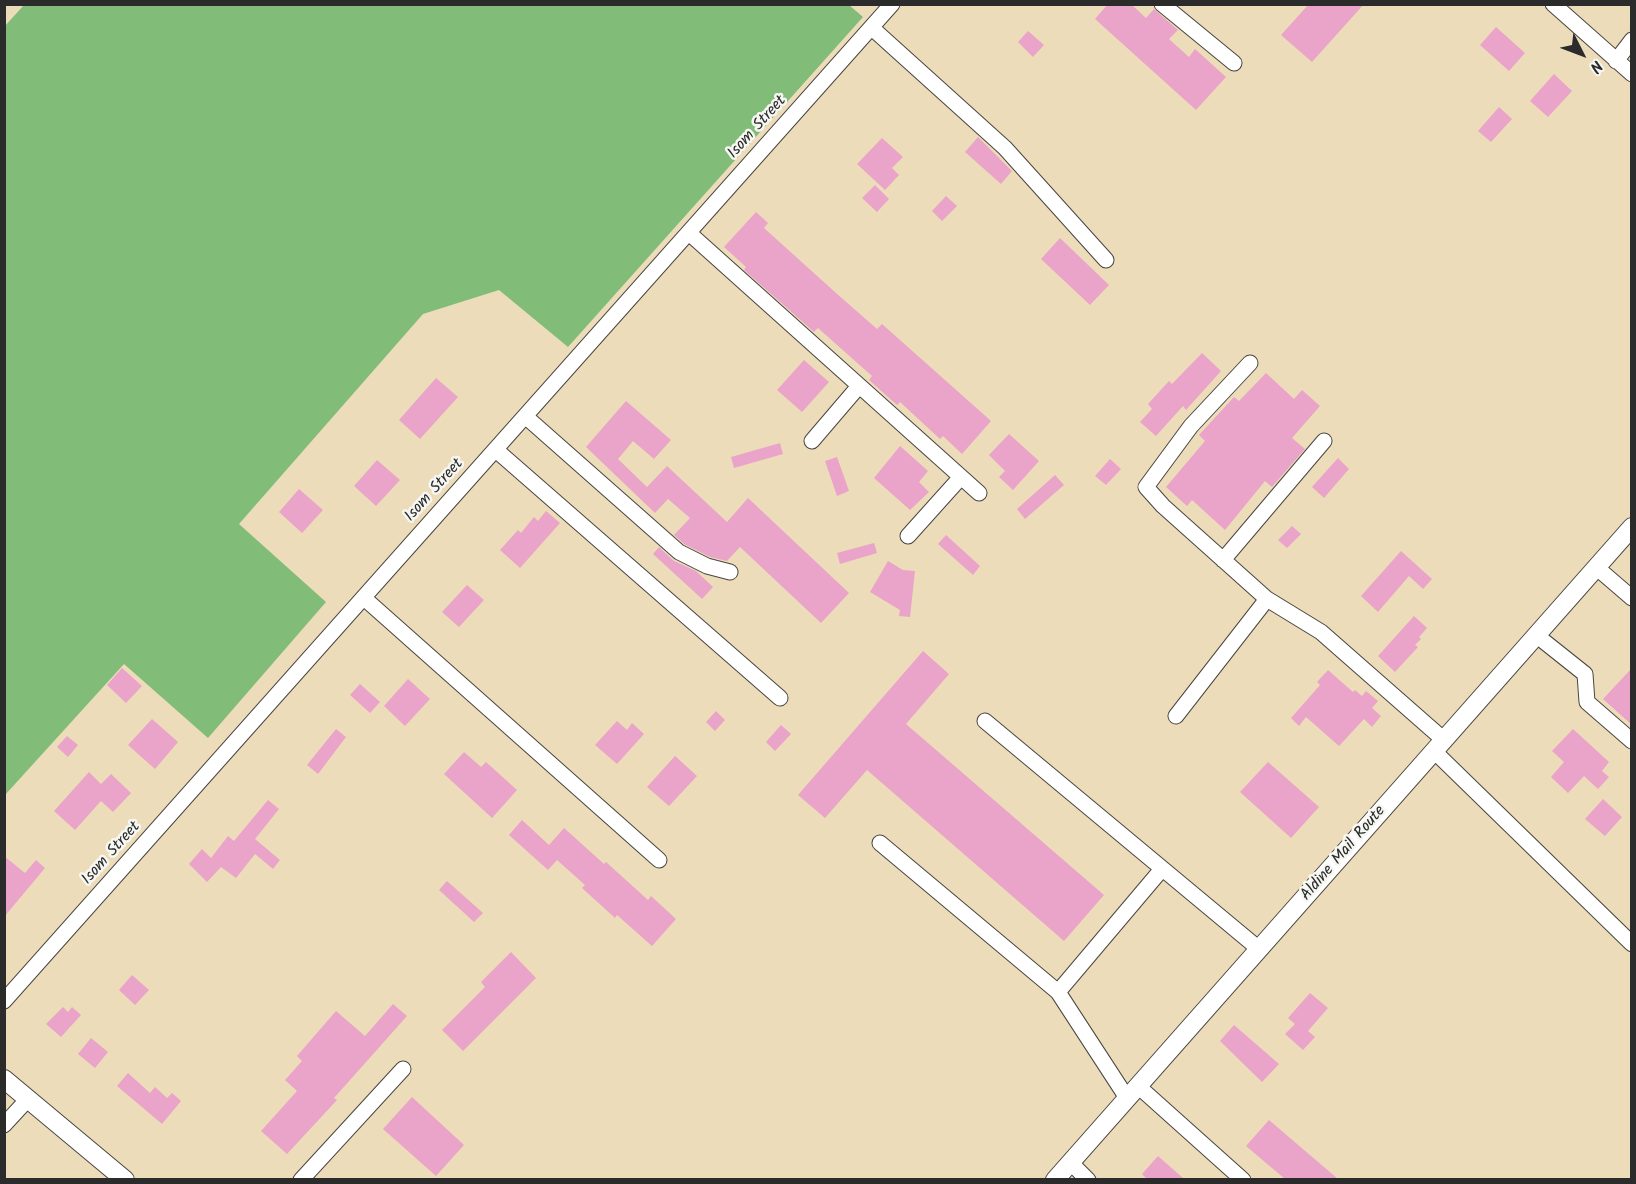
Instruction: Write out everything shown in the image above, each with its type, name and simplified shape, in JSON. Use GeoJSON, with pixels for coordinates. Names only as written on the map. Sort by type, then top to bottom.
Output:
{"type":"FeatureCollection","features":[{"type":"Feature","properties":{"kind":"main road","name":"Aldine Mail Route"},"geometry":{"type":"LineString","coordinates":[[1055,1179],[1632,527]]}},
{"type":"Feature","properties":{"kind":"main road"},"geometry":{"type":"LineString","coordinates":[[4,1079],[125,1179]]}},
{"type":"Feature","properties":{"kind":"street","name":"Isom Street"},"geometry":{"type":"LineString","coordinates":[[4,1001],[892,4]]}},
{"type":"Feature","properties":{"kind":"street"},"geometry":{"type":"LineString","coordinates":[[1162,4],[1234,63]]}},
{"type":"Feature","properties":{"kind":"street"},"geometry":{"type":"LineString","coordinates":[[1556,5],[1632,74]]}},
{"type":"Feature","properties":{"kind":"street"},"geometry":{"type":"LineString","coordinates":[[872,28],[1005,148],[1106,260]]}},
{"type":"Feature","properties":{"kind":"street"},"geometry":{"type":"LineString","coordinates":[[1616,61],[1632,40]]}},
{"type":"Feature","properties":{"kind":"street"},"geometry":{"type":"LineString","coordinates":[[689,233],[978,493]]}},
{"type":"Feature","properties":{"kind":"street"},"geometry":{"type":"LineString","coordinates":[[1250,363],[1191,426],[1146,487],[1163,506],[1267,599],[1321,632],[1439,745],[1632,944]]}},
{"type":"Feature","properties":{"kind":"street"},"geometry":{"type":"LineString","coordinates":[[812,441],[860,386]]}},
{"type":"Feature","properties":{"kind":"street"},"geometry":{"type":"LineString","coordinates":[[525,417],[679,552],[707,566],[730,572]]}},
{"type":"Feature","properties":{"kind":"street"},"geometry":{"type":"LineString","coordinates":[[1223,560],[1324,441]]}},
{"type":"Feature","properties":{"kind":"street"},"geometry":{"type":"LineString","coordinates":[[496,450],[780,698]]}},
{"type":"Feature","properties":{"kind":"street"},"geometry":{"type":"LineString","coordinates":[[908,536],[961,477]]}},
{"type":"Feature","properties":{"kind":"street"},"geometry":{"type":"LineString","coordinates":[[1596,567],[1632,598]]}},
{"type":"Feature","properties":{"kind":"street"},"geometry":{"type":"LineString","coordinates":[[364,598],[659,860]]}},
{"type":"Feature","properties":{"kind":"street"},"geometry":{"type":"LineString","coordinates":[[1176,716],[1267,599]]}},
{"type":"Feature","properties":{"kind":"street"},"geometry":{"type":"LineString","coordinates":[[1536,635],[1585,674],[1587,702],[1632,741]]}},
{"type":"Feature","properties":{"kind":"street"},"geometry":{"type":"LineString","coordinates":[[985,721],[1260,949]]}},
{"type":"Feature","properties":{"kind":"street"},"geometry":{"type":"LineString","coordinates":[[880,843],[1058,992],[1132,1092],[1243,1179]]}},
{"type":"Feature","properties":{"kind":"street"},"geometry":{"type":"LineString","coordinates":[[1058,992],[1162,869]]}},
{"type":"Feature","properties":{"kind":"street"},"geometry":{"type":"LineString","coordinates":[[301,1179],[403,1069]]}},
{"type":"Feature","properties":{"kind":"street"},"geometry":{"type":"LineString","coordinates":[[4,1125],[28,1099]]}},
{"type":"Feature","properties":{"kind":"street"},"geometry":{"type":"LineString","coordinates":[[1071,1163],[1088,1179]]}},
{"type":"Feature","properties":{"kind":"green space"},"geometry":{"type":"Polygon","coordinates":[[[24,5],[849,5],[863,17],[568,347],[499,290],[423,314],[239,524],[326,602],[208,738],[124,664],[5,795],[4,27],[24,5]]]}},
{"type":"Feature","properties":{"kind":"building"},"geometry":{"type":"Polygon","coordinates":[[[1108,4],[1131,4],[1146,18],[1154,9],[1178,30],[1169,39],[1189,57],[1195,49],[1226,77],[1196,110],[1095,19],[1108,4]]]}},
{"type":"Feature","properties":{"kind":"building"},"geometry":{"type":"Polygon","coordinates":[[[1309,4],[1364,4],[1312,62],[1281,35],[1309,4]]]}},
{"type":"Feature","properties":{"kind":"building"},"geometry":{"type":"Polygon","coordinates":[[[1496,27],[1525,53],[1509,71],[1480,45],[1496,27]]]}},
{"type":"Feature","properties":{"kind":"building"},"geometry":{"type":"Polygon","coordinates":[[[1028,31],[1044,45],[1033,57],[1018,42],[1028,31]]]}},
{"type":"Feature","properties":{"kind":"building"},"geometry":{"type":"Polygon","coordinates":[[[1554,74],[1572,91],[1548,117],[1530,101],[1554,74]]]}},
{"type":"Feature","properties":{"kind":"building"},"geometry":{"type":"Polygon","coordinates":[[[1499,107],[1512,119],[1491,142],[1478,131],[1499,107]]]}},
{"type":"Feature","properties":{"kind":"building"},"geometry":{"type":"Polygon","coordinates":[[[978,137],[1012,171],[1001,184],[965,152],[978,137]]]}},
{"type":"Feature","properties":{"kind":"building"},"geometry":{"type":"Polygon","coordinates":[[[882,138],[903,157],[892,168],[899,175],[885,190],[857,164],[882,138]]]}},
{"type":"Feature","properties":{"kind":"building"},"geometry":{"type":"Polygon","coordinates":[[[875,185],[889,199],[877,212],[862,198],[875,185]]]}},
{"type":"Feature","properties":{"kind":"building"},"geometry":{"type":"Polygon","coordinates":[[[946,196],[957,206],[942,221],[932,211],[946,196]]]}},
{"type":"Feature","properties":{"kind":"building"},"geometry":{"type":"Polygon","coordinates":[[[756,212],[768,223],[764,228],[836,293],[877,329],[882,324],[991,421],[962,454],[943,436],[940,439],[900,402],[897,405],[869,380],[872,376],[818,328],[814,332],[744,270],[746,267],[724,247],[756,212]]]}},
{"type":"Feature","properties":{"kind":"building"},"geometry":{"type":"Polygon","coordinates":[[[1060,238],[1109,285],[1090,305],[1041,259],[1060,238]]]}},
{"type":"Feature","properties":{"kind":"building"},"geometry":{"type":"Polygon","coordinates":[[[1202,353],[1221,371],[1186,410],[1183,406],[1156,436],[1140,422],[1152,409],[1148,404],[1169,381],[1172,384],[1202,353]]]}},
{"type":"Feature","properties":{"kind":"building"},"geometry":{"type":"Polygon","coordinates":[[[804,360],[829,382],[802,412],[777,390],[804,360]]]}},
{"type":"Feature","properties":{"kind":"building"},"geometry":{"type":"Polygon","coordinates":[[[1266,373],[1294,399],[1302,390],[1320,406],[1292,438],[1305,449],[1272,487],[1265,481],[1225,530],[1192,500],[1187,506],[1166,487],[1205,441],[1199,435],[1234,397],[1239,401],[1266,373]]]}},
{"type":"Feature","properties":{"kind":"building"},"geometry":{"type":"Polygon","coordinates":[[[436,378],[458,397],[420,439],[399,420],[436,378]]]}},
{"type":"Feature","properties":{"kind":"building"},"geometry":{"type":"Polygon","coordinates":[[[626,401],[671,440],[654,459],[633,441],[618,459],[647,487],[667,466],[727,522],[748,498],[849,593],[821,623],[740,547],[727,561],[710,557],[684,544],[674,535],[690,518],[668,499],[655,513],[586,447],[626,401]]]}},
{"type":"Feature","properties":{"kind":"building"},"geometry":{"type":"Polygon","coordinates":[[[1009,434],[1039,461],[1013,490],[999,477],[1005,471],[989,455],[1009,434]]]}},
{"type":"Feature","properties":{"kind":"building"},"geometry":{"type":"Polygon","coordinates":[[[780,443],[783,454],[734,468],[731,457],[780,443]]]}},
{"type":"Feature","properties":{"kind":"building"},"geometry":{"type":"Polygon","coordinates":[[[900,446],[928,471],[919,482],[929,492],[910,510],[874,478],[900,446]]]}},
{"type":"Feature","properties":{"kind":"building"},"geometry":{"type":"Polygon","coordinates":[[[837,457],[849,491],[837,496],[825,461],[837,457]]]}},
{"type":"Feature","properties":{"kind":"building"},"geometry":{"type":"Polygon","coordinates":[[[1338,458],[1349,469],[1324,498],[1312,487],[1338,458]]]}},
{"type":"Feature","properties":{"kind":"building"},"geometry":{"type":"Polygon","coordinates":[[[1110,459],[1121,469],[1106,485],[1095,476],[1110,459]]]}},
{"type":"Feature","properties":{"kind":"building"},"geometry":{"type":"Polygon","coordinates":[[[377,460],[400,480],[376,506],[354,486],[377,460]]]}},
{"type":"Feature","properties":{"kind":"building"},"geometry":{"type":"Polygon","coordinates":[[[1055,475],[1064,485],[1025,519],[1017,509],[1055,475]]]}},
{"type":"Feature","properties":{"kind":"building"},"geometry":{"type":"Polygon","coordinates":[[[299,489],[323,510],[302,533],[279,512],[299,489]]]}},
{"type":"Feature","properties":{"kind":"building"},"geometry":{"type":"Polygon","coordinates":[[[546,511],[560,523],[520,568],[500,550],[518,530],[521,533],[534,517],[538,521],[546,511]]]}},
{"type":"Feature","properties":{"kind":"building"},"geometry":{"type":"Polygon","coordinates":[[[1292,526],[1301,534],[1287,548],[1278,540],[1292,526]]]}},
{"type":"Feature","properties":{"kind":"building"},"geometry":{"type":"Polygon","coordinates":[[[946,535],[980,566],[973,575],[938,544],[946,535]]]}},
{"type":"Feature","properties":{"kind":"building"},"geometry":{"type":"Polygon","coordinates":[[[874,543],[877,553],[840,564],[837,553],[874,543]]]}},
{"type":"Feature","properties":{"kind":"building"},"geometry":{"type":"Polygon","coordinates":[[[659,547],[674,561],[696,571],[713,587],[702,599],[653,554],[659,547]]]}},
{"type":"Feature","properties":{"kind":"building"},"geometry":{"type":"Polygon","coordinates":[[[1401,551],[1432,579],[1423,589],[1409,576],[1378,612],[1361,596],[1401,551]]]}},
{"type":"Feature","properties":{"kind":"building"},"geometry":{"type":"Polygon","coordinates":[[[888,561],[903,570],[915,571],[910,617],[899,616],[900,610],[870,592],[888,561]]]}},
{"type":"Feature","properties":{"kind":"building"},"geometry":{"type":"Polygon","coordinates":[[[467,585],[484,600],[459,627],[442,612],[467,585]]]}},
{"type":"Feature","properties":{"kind":"building"},"geometry":{"type":"Polygon","coordinates":[[[1414,616],[1427,628],[1415,645],[1418,647],[1395,672],[1378,656],[1414,616]]]}},
{"type":"Feature","properties":{"kind":"building"},"geometry":{"type":"Polygon","coordinates":[[[923,651],[949,674],[906,724],[1104,895],[1064,941],[867,770],[825,818],[798,795],[923,651]]]}},
{"type":"Feature","properties":{"kind":"building"},"geometry":{"type":"Polygon","coordinates":[[[122,668],[142,686],[126,703],[107,685],[122,668]]]}},
{"type":"Feature","properties":{"kind":"building"},"geometry":{"type":"Polygon","coordinates":[[[1632,668],[1632,725],[1603,699],[1632,668]]]}},
{"type":"Feature","properties":{"kind":"building"},"geometry":{"type":"Polygon","coordinates":[[[1328,670],[1353,692],[1355,690],[1362,696],[1366,691],[1378,701],[1372,708],[1381,716],[1372,727],[1364,719],[1339,746],[1306,717],[1299,726],[1291,718],[1320,685],[1317,682],[1328,670]]]}},
{"type":"Feature","properties":{"kind":"building"},"geometry":{"type":"Polygon","coordinates":[[[408,679],[430,699],[405,726],[384,706],[408,679]]]}},
{"type":"Feature","properties":{"kind":"building"},"geometry":{"type":"Polygon","coordinates":[[[360,684],[380,702],[370,713],[350,695],[360,684]]]}},
{"type":"Feature","properties":{"kind":"building"},"geometry":{"type":"Polygon","coordinates":[[[716,711],[725,720],[715,731],[706,722],[716,711]]]}},
{"type":"Feature","properties":{"kind":"building"},"geometry":{"type":"Polygon","coordinates":[[[152,719],[178,742],[155,769],[128,745],[152,719]]]}},
{"type":"Feature","properties":{"kind":"building"},"geometry":{"type":"Polygon","coordinates":[[[617,721],[627,730],[632,723],[644,734],[617,764],[595,745],[617,721]]]}},
{"type":"Feature","properties":{"kind":"building"},"geometry":{"type":"Polygon","coordinates":[[[781,725],[791,734],[775,751],[766,742],[781,725]]]}},
{"type":"Feature","properties":{"kind":"building"},"geometry":{"type":"Polygon","coordinates":[[[336,729],[346,737],[318,774],[307,765],[336,729]]]}},
{"type":"Feature","properties":{"kind":"building"},"geometry":{"type":"Polygon","coordinates":[[[1573,729],[1609,762],[1602,771],[1609,777],[1598,789],[1584,776],[1568,793],[1551,777],[1564,762],[1552,751],[1573,729]]]}},
{"type":"Feature","properties":{"kind":"building"},"geometry":{"type":"Polygon","coordinates":[[[67,736],[78,745],[68,757],[57,747],[67,736]]]}},
{"type":"Feature","properties":{"kind":"building"},"geometry":{"type":"Polygon","coordinates":[[[464,752],[481,767],[486,762],[517,790],[492,818],[444,774],[464,752]]]}},
{"type":"Feature","properties":{"kind":"building"},"geometry":{"type":"Polygon","coordinates":[[[675,756],[697,776],[669,806],[647,787],[675,756]]]}},
{"type":"Feature","properties":{"kind":"building"},"geometry":{"type":"Polygon","coordinates":[[[1268,762],[1319,807],[1291,838],[1240,792],[1268,762]]]}},
{"type":"Feature","properties":{"kind":"building"},"geometry":{"type":"Polygon","coordinates":[[[89,772],[101,784],[111,774],[131,793],[113,812],[101,801],[75,830],[54,811],[89,772]]]}},
{"type":"Feature","properties":{"kind":"building"},"geometry":{"type":"Polygon","coordinates":[[[1603,799],[1622,817],[1605,836],[1585,819],[1603,799]]]}},
{"type":"Feature","properties":{"kind":"building"},"geometry":{"type":"Polygon","coordinates":[[[268,800],[279,809],[255,839],[280,860],[273,869],[255,854],[236,878],[221,867],[207,882],[189,864],[202,849],[211,858],[228,836],[234,841],[268,800]]]}},
{"type":"Feature","properties":{"kind":"building"},"geometry":{"type":"Polygon","coordinates":[[[522,820],[549,845],[564,828],[648,900],[651,896],[676,919],[652,946],[617,915],[615,918],[582,888],[585,885],[557,860],[548,870],[509,835],[522,820]]]}},
{"type":"Feature","properties":{"kind":"building"},"geometry":{"type":"Polygon","coordinates":[[[4,856],[25,873],[36,860],[45,868],[4,917],[4,856]]]}},
{"type":"Feature","properties":{"kind":"building"},"geometry":{"type":"Polygon","coordinates":[[[447,881],[483,913],[474,922],[439,890],[447,881]]]}},
{"type":"Feature","properties":{"kind":"building"},"geometry":{"type":"Polygon","coordinates":[[[511,952],[536,978],[463,1051],[442,1030],[485,987],[481,982],[511,952]]]}},
{"type":"Feature","properties":{"kind":"building"},"geometry":{"type":"Polygon","coordinates":[[[132,975],[149,990],[135,1005],[119,990],[132,975]]]}},
{"type":"Feature","properties":{"kind":"building"},"geometry":{"type":"Polygon","coordinates":[[[1310,993],[1328,1008],[1308,1031],[1315,1037],[1303,1050],[1285,1034],[1295,1024],[1288,1018],[1310,993]]]}},
{"type":"Feature","properties":{"kind":"building"},"geometry":{"type":"Polygon","coordinates":[[[393,1004],[407,1016],[334,1098],[337,1100],[287,1154],[261,1131],[297,1091],[285,1080],[302,1061],[297,1056],[336,1011],[365,1036],[393,1004]]]}},
{"type":"Feature","properties":{"kind":"building"},"geometry":{"type":"Polygon","coordinates":[[[63,1007],[68,1012],[72,1007],[81,1015],[61,1037],[46,1024],[63,1007]]]}},
{"type":"Feature","properties":{"kind":"building"},"geometry":{"type":"Polygon","coordinates":[[[1234,1025],[1279,1064],[1262,1082],[1220,1041],[1234,1025]]]}},
{"type":"Feature","properties":{"kind":"building"},"geometry":{"type":"Polygon","coordinates":[[[91,1038],[108,1052],[95,1068],[78,1054],[91,1038]]]}},
{"type":"Feature","properties":{"kind":"building"},"geometry":{"type":"Polygon","coordinates":[[[128,1073],[150,1093],[155,1087],[167,1098],[172,1093],[181,1101],[162,1124],[117,1086],[128,1073]]]}},
{"type":"Feature","properties":{"kind":"building"},"geometry":{"type":"Polygon","coordinates":[[[412,1097],[464,1145],[436,1176],[383,1129],[412,1097]]]}},
{"type":"Feature","properties":{"kind":"building"},"geometry":{"type":"Polygon","coordinates":[[[1269,1120],[1338,1179],[1285,1179],[1246,1146],[1269,1120]]]}},
{"type":"Feature","properties":{"kind":"building"},"geometry":{"type":"Polygon","coordinates":[[[1158,1156],[1184,1179],[1147,1179],[1142,1174],[1158,1156]]]}}]}
